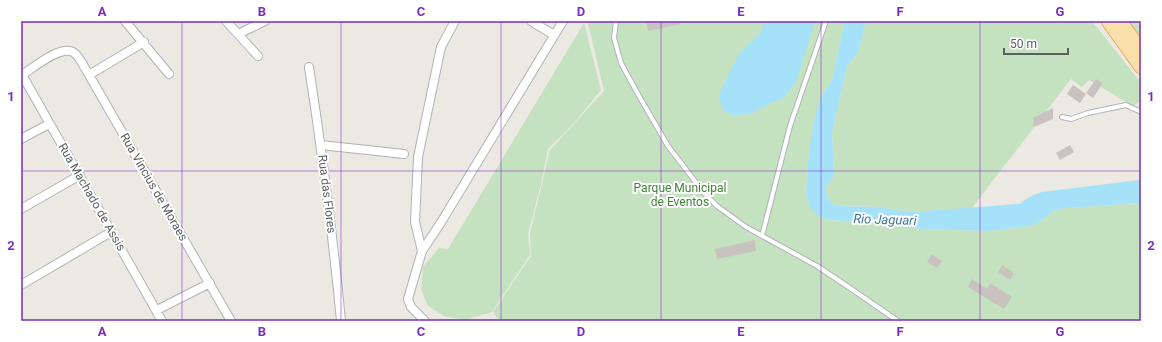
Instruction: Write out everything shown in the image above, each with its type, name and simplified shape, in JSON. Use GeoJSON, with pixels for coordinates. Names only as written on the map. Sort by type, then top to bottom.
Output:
{"type":"FeatureCollection","features":[{"type":"Feature","properties":{"kind":"main road"},"geometry":{"type":"LineString","coordinates":[[1108,21],[1141,67]]}},
{"type":"Feature","properties":{"kind":"main road"},"geometry":{"type":"LineString","coordinates":[[1120,21],[1141,50]]}},
{"type":"Feature","properties":{"kind":"street"},"geometry":{"type":"LineString","coordinates":[[125,21],[144,42],[169,74]]}},
{"type":"Feature","properties":{"kind":"street"},"geometry":{"type":"LineString","coordinates":[[226,21],[258,56]]}},
{"type":"Feature","properties":{"kind":"street"},"geometry":{"type":"LineString","coordinates":[[238,34],[265,21]]}},
{"type":"Feature","properties":{"kind":"street"},"geometry":{"type":"LineString","coordinates":[[422,251],[415,222],[418,157],[441,48],[454,21]]}},
{"type":"Feature","properties":{"kind":"street"},"geometry":{"type":"LineString","coordinates":[[531,21],[554,35]]}},
{"type":"Feature","properties":{"kind":"street"},"geometry":{"type":"LineString","coordinates":[[425,321],[411,307],[408,299],[422,251],[440,224],[563,21]]}},
{"type":"Feature","properties":{"kind":"street"},"geometry":{"type":"LineString","coordinates":[[89,75],[144,42]]}},
{"type":"Feature","properties":{"kind":"street","name":"Rua Vincius de Moraes"},"geometry":{"type":"LineString","coordinates":[[22,74],[59,52],[69,51],[75,54],[89,75],[231,321]]}},
{"type":"Feature","properties":{"kind":"street","name":"Rua das Flores"},"geometry":{"type":"LineString","coordinates":[[309,67],[335,254],[341,321]]}},
{"type":"Feature","properties":{"kind":"street","name":"Rua Machado de Assis"},"geometry":{"type":"LineString","coordinates":[[22,74],[162,321]]}},
{"type":"Feature","properties":{"kind":"street"},"geometry":{"type":"LineString","coordinates":[[21,139],[49,124]]}},
{"type":"Feature","properties":{"kind":"street"},"geometry":{"type":"LineString","coordinates":[[321,145],[404,154]]}},
{"type":"Feature","properties":{"kind":"street"},"geometry":{"type":"LineString","coordinates":[[21,209],[80,175]]}},
{"type":"Feature","properties":{"kind":"street"},"geometry":{"type":"LineString","coordinates":[[21,285],[111,232]]}},
{"type":"Feature","properties":{"kind":"street"},"geometry":{"type":"LineString","coordinates":[[157,310],[210,283]]}},
{"type":"Feature","properties":{"kind":"lane"},"geometry":{"type":"LineString","coordinates":[[616,21],[614,38],[621,63],[668,146],[704,193],[717,206],[746,227],[817,266],[898,321]]}},
{"type":"Feature","properties":{"kind":"lane"},"geometry":{"type":"LineString","coordinates":[[762,236],[790,126],[826,21]]}},
{"type":"Feature","properties":{"kind":"lane"},"geometry":{"type":"LineString","coordinates":[[1062,117],[1071,119],[1088,113],[1126,105],[1141,112]]}},
{"type":"Feature","properties":{"kind":"green space","name":"Parque Municipal de Eventos"},"geometry":{"type":"Polygon","coordinates":[[[589,21],[845,21],[832,80],[822,95],[809,151],[806,192],[809,206],[829,220],[886,223],[921,229],[989,231],[1034,225],[1055,210],[1141,203],[1141,321],[499,321],[493,312],[531,256],[530,233],[550,150],[604,91],[588,23],[589,21]]]}},
{"type":"Feature","properties":{"kind":"green space"},"geometry":{"type":"Polygon","coordinates":[[[866,21],[1092,21],[1141,83],[1141,100],[1133,106],[1089,80],[1082,87],[1071,79],[972,208],[912,212],[876,207],[835,206],[829,200],[825,188],[834,176],[832,133],[847,66],[858,53],[866,21]]]}},
{"type":"Feature","properties":{"kind":"green space"},"geometry":{"type":"Polygon","coordinates":[[[1125,21],[1141,21],[1141,36],[1125,21]]]}},
{"type":"Feature","properties":{"kind":"green space"},"geometry":{"type":"Polygon","coordinates":[[[584,23],[601,90],[574,123],[548,149],[541,184],[528,234],[530,255],[492,312],[465,320],[444,316],[428,306],[421,290],[423,267],[439,248],[448,249],[584,23]]]}},
{"type":"Feature","properties":{"kind":"water"},"geometry":{"type":"Polygon","coordinates":[[[765,21],[815,21],[796,82],[782,99],[766,105],[751,114],[732,115],[722,109],[719,95],[738,55],[761,32],[765,21]]]}},
{"type":"Feature","properties":{"kind":"water","name":"Rio Jaguari"},"geometry":{"type":"Polygon","coordinates":[[[845,21],[866,21],[858,53],[847,66],[832,133],[834,176],[825,188],[829,200],[835,206],[876,207],[912,212],[1019,204],[1031,196],[1042,192],[1140,180],[1141,203],[1055,210],[1034,225],[989,231],[921,229],[886,223],[829,220],[817,215],[809,206],[806,192],[809,151],[816,112],[822,95],[832,80],[845,21]]]}},
{"type":"Feature","properties":{"kind":"building"},"geometry":{"type":"Polygon","coordinates":[[[646,21],[680,21],[681,24],[648,31],[646,21]]]}},
{"type":"Feature","properties":{"kind":"building"},"geometry":{"type":"Polygon","coordinates":[[[1096,79],[1103,83],[1093,98],[1086,93],[1096,79]]]}},
{"type":"Feature","properties":{"kind":"building"},"geometry":{"type":"Polygon","coordinates":[[[1073,85],[1086,94],[1080,103],[1067,94],[1073,85]]]}},
{"type":"Feature","properties":{"kind":"building"},"geometry":{"type":"Polygon","coordinates":[[[1053,108],[1053,119],[1034,127],[1033,118],[1053,108]]]}},
{"type":"Feature","properties":{"kind":"building"},"geometry":{"type":"Polygon","coordinates":[[[1070,145],[1074,152],[1060,160],[1056,153],[1070,145]]]}},
{"type":"Feature","properties":{"kind":"building"},"geometry":{"type":"Polygon","coordinates":[[[755,240],[756,251],[717,259],[715,249],[755,240]]]}},
{"type":"Feature","properties":{"kind":"building"},"geometry":{"type":"Polygon","coordinates":[[[932,254],[942,261],[937,268],[927,262],[932,254]]]}},
{"type":"Feature","properties":{"kind":"building"},"geometry":{"type":"Polygon","coordinates":[[[1002,265],[1014,273],[1010,280],[998,272],[1002,265]]]}},
{"type":"Feature","properties":{"kind":"building"},"geometry":{"type":"Polygon","coordinates":[[[972,279],[987,289],[990,283],[1012,297],[1004,309],[968,287],[972,279]]]}}]}
